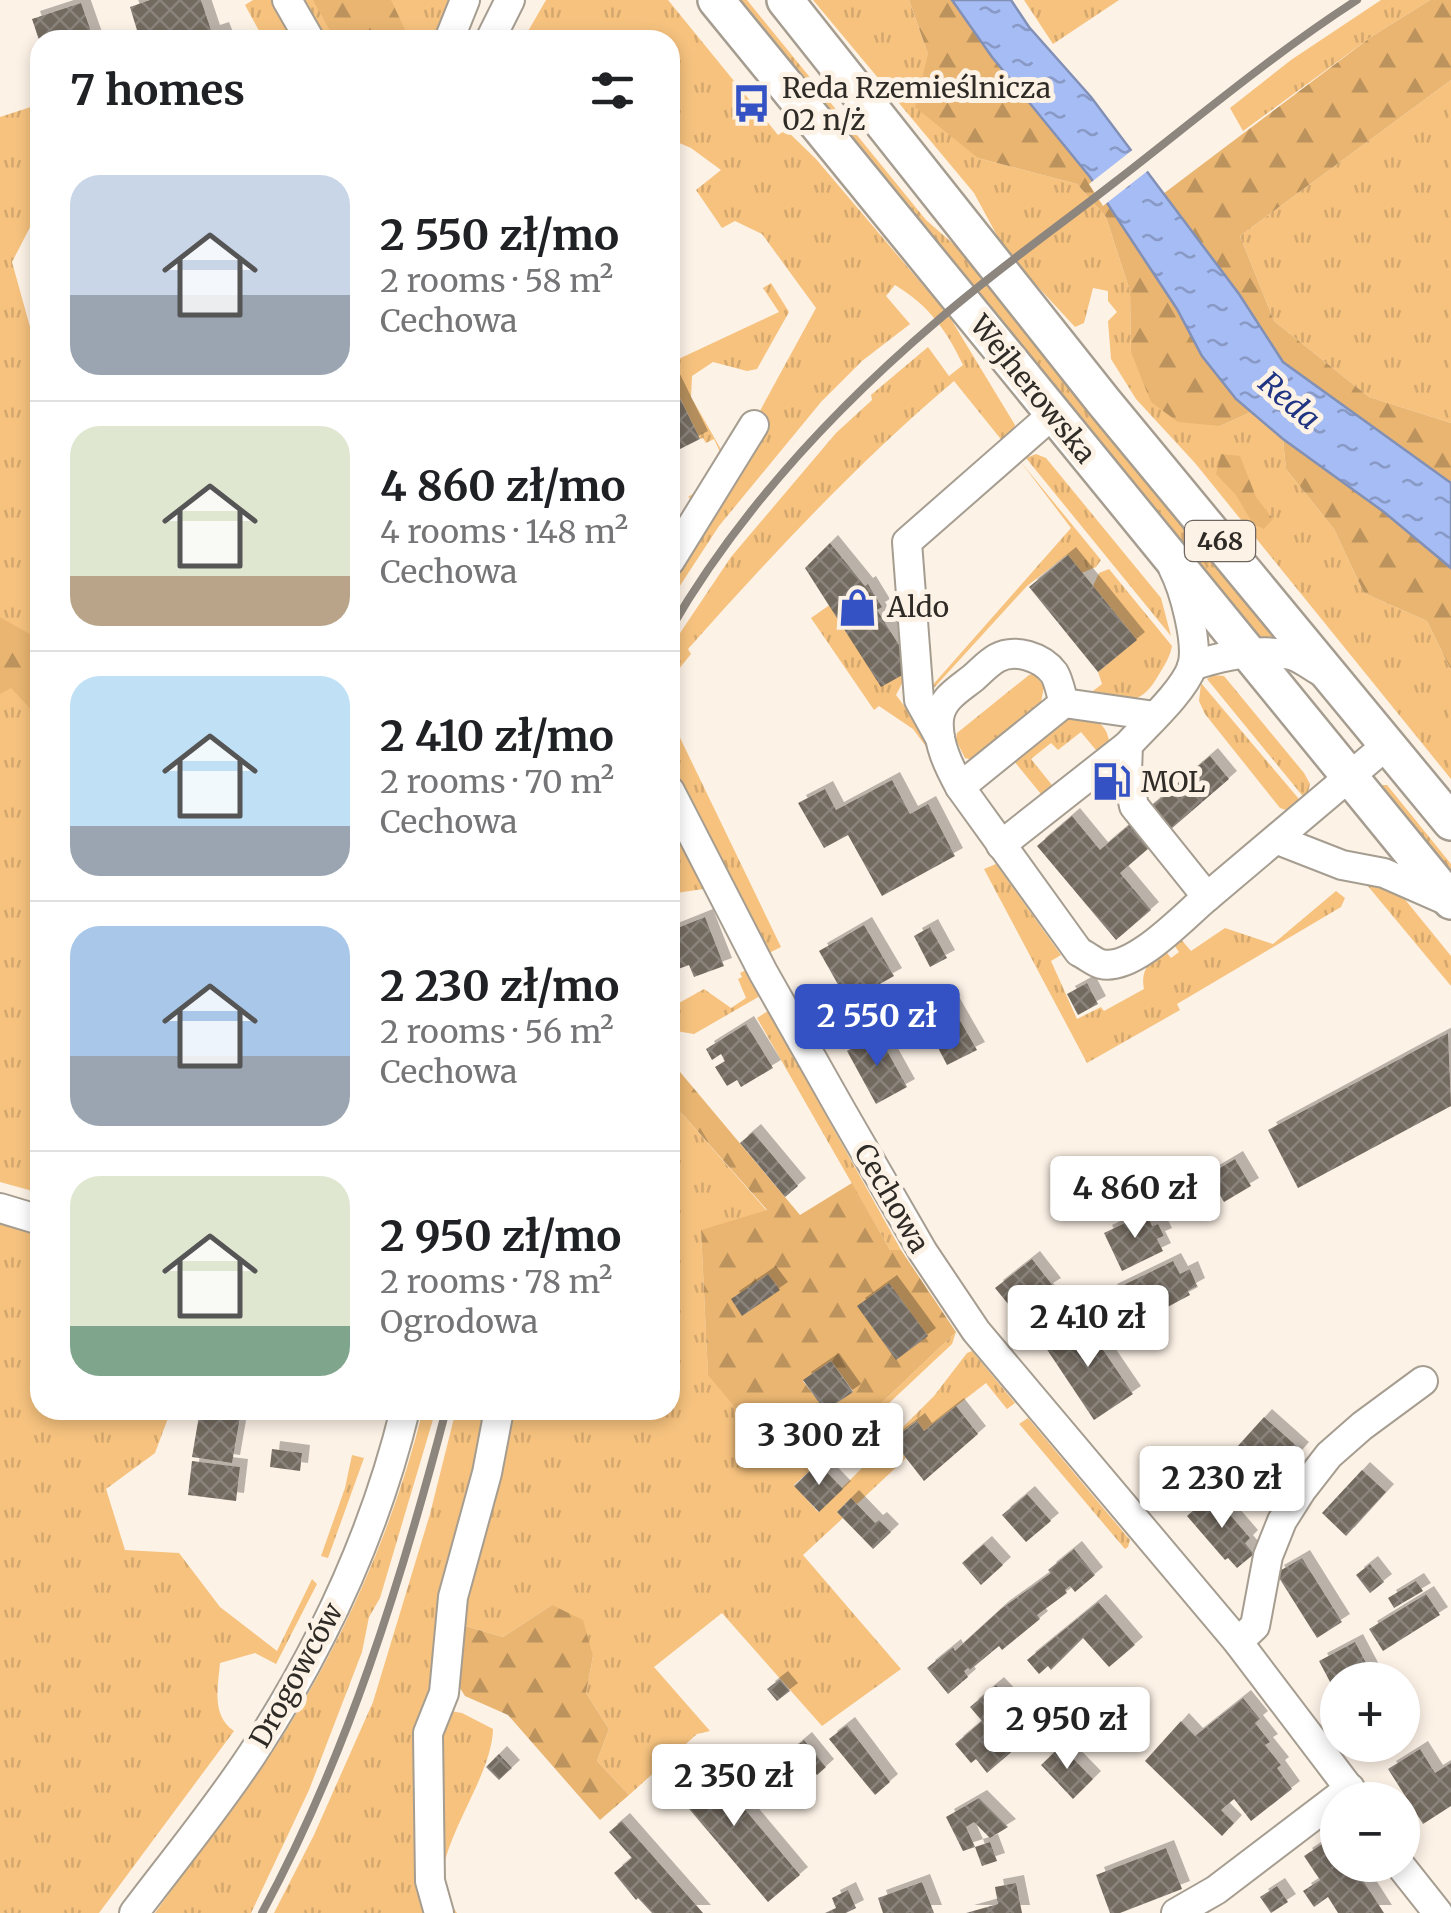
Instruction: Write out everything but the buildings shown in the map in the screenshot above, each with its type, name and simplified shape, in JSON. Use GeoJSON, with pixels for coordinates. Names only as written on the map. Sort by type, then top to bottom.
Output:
{"type":"FeatureCollection","features":[{"type":"Feature","properties":{"kind":"main road","name":"Wejherowska"},"geometry":{"type":"LineString","coordinates":[[716,0],[1451,902]]}},
{"type":"Feature","properties":{"kind":"main road","name":"Wejherowska"},"geometry":{"type":"LineString","coordinates":[[785,0],[1104,402],[1451,822]]}},
{"type":"Feature","properties":{"kind":"street"},"geometry":{"type":"LineString","coordinates":[[288,0],[304,30]]}},
{"type":"Feature","properties":{"kind":"street"},"geometry":{"type":"LineString","coordinates":[[454,30],[465,0]]}},
{"type":"Feature","properties":{"kind":"street"},"geometry":{"type":"LineString","coordinates":[[495,30],[510,0]]}},
{"type":"Feature","properties":{"kind":"street"},"geometry":{"type":"LineString","coordinates":[[1053,414],[908,542],[919,700],[960,787],[1080,952],[1102,964],[1126,962],[1142,952],[1388,744]]}},
{"type":"Feature","properties":{"kind":"street"},"geometry":{"type":"LineString","coordinates":[[680,545],[754,425]]}},
{"type":"Feature","properties":{"kind":"street"},"geometry":{"type":"LineString","coordinates":[[1162,548],[1184,597],[1192,635],[1192,666]]}},
{"type":"Feature","properties":{"kind":"street"},"geometry":{"type":"LineString","coordinates":[[1001,845],[1128,745],[1192,666],[1215,658],[1249,654],[1292,655],[1334,678]]}},
{"type":"Feature","properties":{"kind":"street"},"geometry":{"type":"LineString","coordinates":[[940,738],[939,718],[946,699],[999,656],[1028,655],[1043,662],[1054,674],[1064,703]]}},
{"type":"Feature","properties":{"kind":"street"},"geometry":{"type":"LineString","coordinates":[[960,787],[1064,703],[1163,706]]}},
{"type":"Feature","properties":{"kind":"street"},"geometry":{"type":"LineString","coordinates":[[1128,745],[1127,772],[1134,806],[1207,897]]}},
{"type":"Feature","properties":{"kind":"street","name":"Cechowa"},"geometry":{"type":"LineString","coordinates":[[680,827],[923,1252],[976,1331],[1238,1642],[1345,1782]]}},
{"type":"Feature","properties":{"kind":"street"},"geometry":{"type":"LineString","coordinates":[[1278,840],[1342,864],[1384,872],[1451,902]]}},
{"type":"Feature","properties":{"kind":"street"},"geometry":{"type":"LineString","coordinates":[[0,1208],[30,1217]]}},
{"type":"Feature","properties":{"kind":"street"},"geometry":{"type":"LineString","coordinates":[[1238,1642],[1255,1626],[1268,1556],[1300,1491],[1329,1454],[1423,1382]]}},
{"type":"Feature","properties":{"kind":"street","name":"Drogowców"},"geometry":{"type":"LineString","coordinates":[[134,1913],[252,1756],[303,1672],[354,1567],[381,1495],[402,1420]]}},
{"type":"Feature","properties":{"kind":"street"},"geometry":{"type":"LineString","coordinates":[[440,1913],[430,1881],[428,1733],[444,1693],[453,1596],[487,1473],[497,1420]]}},
{"type":"Feature","properties":{"kind":"street"},"geometry":{"type":"LineString","coordinates":[[1176,1913],[1320,1818]]}},
{"type":"Feature","properties":{"kind":"street"},"geometry":{"type":"LineString","coordinates":[[1413,1882],[1438,1913]]}},
{"type":"Feature","properties":{"kind":"green space"},"geometry":{"type":"Polygon","coordinates":[[[253,0],[279,0],[296,30],[259,30],[245,5],[253,0]]]}},
{"type":"Feature","properties":{"kind":"green space"},"geometry":{"type":"Polygon","coordinates":[[[305,0],[450,0],[436,30],[322,30],[305,0]]]}},
{"type":"Feature","properties":{"kind":"green space"},"geometry":{"type":"Polygon","coordinates":[[[313,0],[391,0],[405,30],[330,30],[313,0]]]}},
{"type":"Feature","properties":{"kind":"green space"},"geometry":{"type":"Polygon","coordinates":[[[546,0],[668,0],[778,135],[786,130],[816,159],[949,316],[1015,425],[1004,443],[954,381],[849,477],[688,649],[691,654],[680,668],[680,633],[731,557],[836,433],[872,400],[871,395],[928,347],[949,376],[963,365],[935,319],[895,285],[886,296],[910,324],[862,361],[821,402],[719,526],[680,586],[680,558],[816,308],[762,234],[735,221],[722,228],[696,190],[721,170],[680,143],[680,30],[529,30],[546,0]]]}},
{"type":"Feature","properties":{"kind":"green space"},"geometry":{"type":"Polygon","coordinates":[[[736,0],[747,0],[926,220],[967,256],[1277,638],[1273,643],[1258,640],[736,0]]]}},
{"type":"Feature","properties":{"kind":"green space"},"geometry":{"type":"Polygon","coordinates":[[[813,0],[909,0],[928,54],[978,158],[1077,184],[1106,217],[1130,291],[1131,352],[1220,426],[1251,412],[1283,439],[1286,469],[1334,529],[1364,593],[1427,621],[1451,670],[1451,779],[1195,463],[1136,399],[1111,359],[1108,321],[1117,312],[1108,301],[1108,291],[1093,288],[1084,323],[1075,327],[1000,241],[974,193],[813,0]]]}},
{"type":"Feature","properties":{"kind":"green space"},"geometry":{"type":"Polygon","coordinates":[[[909,0],[952,0],[1093,180],[1218,376],[1251,412],[1220,426],[1178,422],[1151,402],[1131,352],[1130,291],[1106,217],[1077,184],[978,158],[915,107],[928,54],[909,0]]]}},
{"type":"Feature","properties":{"kind":"green space"},"geometry":{"type":"Polygon","coordinates":[[[1024,0],[1119,0],[1053,44],[1024,0]]]}},
{"type":"Feature","properties":{"kind":"green space"},"geometry":{"type":"Polygon","coordinates":[[[1381,0],[1430,0],[1371,37],[1243,131],[1230,108],[1291,60],[1381,0]]]}},
{"type":"Feature","properties":{"kind":"green space"},"geometry":{"type":"Polygon","coordinates":[[[1430,0],[1451,0],[1451,80],[1240,236],[1274,321],[1369,397],[1451,423],[1451,483],[1283,362],[1239,294],[1163,194],[1371,37],[1430,0]]]}},
{"type":"Feature","properties":{"kind":"green space"},"geometry":{"type":"Polygon","coordinates":[[[1451,80],[1451,423],[1369,397],[1274,321],[1240,236],[1451,80]]]}},
{"type":"Feature","properties":{"kind":"green space"},"geometry":{"type":"Polygon","coordinates":[[[30,107],[30,227],[12,262],[30,327],[30,1190],[0,1182],[0,117],[30,107]]]}},
{"type":"Feature","properties":{"kind":"green space"},"geometry":{"type":"Polygon","coordinates":[[[771,283],[789,312],[757,369],[747,371],[713,362],[692,376],[691,397],[723,453],[693,500],[688,497],[699,490],[721,454],[714,439],[706,443],[700,439],[680,398],[680,358],[779,312],[763,288],[771,283]]]}},
{"type":"Feature","properties":{"kind":"green space"},"geometry":{"type":"Polygon","coordinates":[[[1283,439],[1384,512],[1451,568],[1451,670],[1427,621],[1364,593],[1334,529],[1286,469],[1283,439]]]}},
{"type":"Feature","properties":{"kind":"green space"},"geometry":{"type":"Polygon","coordinates":[[[1036,454],[1046,458],[1161,598],[1171,636],[1026,458],[1036,454]]]}},
{"type":"Feature","properties":{"kind":"green space"},"geometry":{"type":"Polygon","coordinates":[[[1221,454],[1240,456],[1256,497],[1273,519],[1264,529],[1253,524],[1236,495],[1216,474],[1221,454]]]}},
{"type":"Feature","properties":{"kind":"green space"},"geometry":{"type":"Polygon","coordinates":[[[1020,461],[1101,560],[1082,573],[1067,555],[1027,586],[932,690],[1071,528],[1020,461]]]}},
{"type":"Feature","properties":{"kind":"green space"},"geometry":{"type":"Polygon","coordinates":[[[1109,569],[1172,646],[1151,687],[1129,700],[1089,694],[1102,684],[1098,672],[1136,640],[1093,586],[1099,573],[1109,569]]]}},
{"type":"Feature","properties":{"kind":"green space"},"geometry":{"type":"Polygon","coordinates":[[[831,604],[909,670],[896,695],[913,712],[942,768],[913,729],[879,706],[874,710],[811,618],[831,604]]]}},
{"type":"Feature","properties":{"kind":"green space"},"geometry":{"type":"Polygon","coordinates":[[[0,617],[30,634],[30,708],[11,688],[0,694],[0,617]]]}},
{"type":"Feature","properties":{"kind":"green space"},"geometry":{"type":"Polygon","coordinates":[[[1035,674],[1044,687],[1040,707],[974,760],[965,758],[956,740],[957,733],[1035,674]]]}},
{"type":"Feature","properties":{"kind":"green space"},"geometry":{"type":"Polygon","coordinates":[[[1224,676],[1304,773],[1310,784],[1306,800],[1207,679],[1224,676]]]}},
{"type":"Feature","properties":{"kind":"green space"},"geometry":{"type":"Polygon","coordinates":[[[1201,683],[1304,805],[1289,811],[1280,808],[1205,714],[1199,701],[1201,683]]]}},
{"type":"Feature","properties":{"kind":"green space"},"geometry":{"type":"Polygon","coordinates":[[[1062,716],[1097,722],[1109,740],[1100,755],[1081,732],[1058,750],[1051,743],[1031,759],[1056,790],[1045,799],[1014,761],[1026,744],[1031,748],[1039,742],[1034,736],[1062,716]]]}},
{"type":"Feature","properties":{"kind":"green space"},"geometry":{"type":"Polygon","coordinates":[[[680,738],[781,947],[769,953],[680,785],[680,738]]]}},
{"type":"Feature","properties":{"kind":"green space"},"geometry":{"type":"Polygon","coordinates":[[[1387,785],[1451,864],[1451,877],[1380,788],[1387,785]]]}},
{"type":"Feature","properties":{"kind":"green space"},"geometry":{"type":"Polygon","coordinates":[[[680,846],[682,847],[703,889],[680,892],[680,846]]]}},
{"type":"Feature","properties":{"kind":"green space"},"geometry":{"type":"Polygon","coordinates":[[[996,864],[1061,955],[1051,961],[1077,1019],[1101,1007],[1104,1011],[1144,989],[1147,966],[1164,949],[1171,958],[1179,952],[1172,942],[1179,937],[1191,951],[1225,928],[1273,944],[1336,891],[1345,898],[1341,907],[1177,1004],[1180,1010],[1087,1063],[984,869],[996,864]]]}},
{"type":"Feature","properties":{"kind":"green space"},"geometry":{"type":"Polygon","coordinates":[[[1362,879],[1390,887],[1403,897],[1451,956],[1451,986],[1362,879]]]}},
{"type":"Feature","properties":{"kind":"green space"},"geometry":{"type":"Polygon","coordinates":[[[746,970],[760,996],[694,1034],[680,1032],[680,1002],[704,989],[731,1008],[746,998],[738,979],[742,977],[740,973],[746,970]]]}},
{"type":"Feature","properties":{"kind":"green space"},"geometry":{"type":"Polygon","coordinates":[[[768,1011],[901,1250],[890,1250],[757,1018],[768,1011]]]}},
{"type":"Feature","properties":{"kind":"green space"},"geometry":{"type":"Polygon","coordinates":[[[680,1072],[800,1215],[852,1183],[890,1250],[901,1250],[956,1332],[831,1451],[768,1447],[708,1375],[701,1230],[767,1210],[680,1111],[680,1072]],[[831,1361],[803,1381],[826,1411],[853,1391],[831,1361]]]}},
{"type":"Feature","properties":{"kind":"green space"},"geometry":{"type":"Polygon","coordinates":[[[680,1111],[767,1211],[701,1231],[708,1374],[831,1451],[956,1332],[952,1344],[822,1466],[818,1463],[794,1485],[818,1512],[934,1396],[967,1353],[972,1351],[1015,1403],[1007,1409],[986,1383],[924,1431],[916,1421],[892,1440],[906,1458],[857,1504],[850,1499],[837,1512],[843,1518],[803,1555],[901,1669],[822,1726],[722,1613],[654,1667],[710,1731],[697,1734],[629,1795],[597,1761],[609,1729],[586,1693],[593,1656],[552,1605],[503,1637],[455,1623],[504,1420],[680,1420],[680,1111]]]}},
{"type":"Feature","properties":{"kind":"green space"},"geometry":{"type":"Polygon","coordinates":[[[0,1223],[30,1230],[30,1420],[167,1420],[155,1453],[106,1489],[125,1550],[179,1553],[220,1607],[277,1651],[312,1579],[317,1584],[276,1664],[255,1653],[220,1663],[219,1709],[234,1731],[99,1913],[0,1913],[0,1223]]]}},
{"type":"Feature","properties":{"kind":"green space"},"geometry":{"type":"Polygon","coordinates":[[[1028,1418],[1130,1540],[1128,1547],[1125,1549],[1019,1424],[1028,1418]]]}},
{"type":"Feature","properties":{"kind":"green space"},"geometry":{"type":"Polygon","coordinates":[[[420,1420],[433,1420],[380,1598],[369,1617],[362,1652],[309,1790],[251,1913],[155,1913],[251,1784],[315,1681],[378,1550],[420,1420]]]}},
{"type":"Feature","properties":{"kind":"green space"},"geometry":{"type":"Polygon","coordinates":[[[454,1420],[491,1420],[446,1600],[432,1913],[274,1913],[314,1835],[373,1702],[430,1514],[454,1420]]]}},
{"type":"Feature","properties":{"kind":"green space"},"geometry":{"type":"Polygon","coordinates":[[[352,1455],[364,1458],[328,1558],[321,1556],[352,1455]]]}},
{"type":"Feature","properties":{"kind":"green space"},"geometry":{"type":"Polygon","coordinates":[[[552,1605],[583,1620],[593,1656],[586,1693],[609,1729],[597,1761],[629,1795],[600,1820],[508,1715],[465,1696],[453,1677],[455,1623],[503,1637],[552,1605]]]}},
{"type":"Feature","properties":{"kind":"green space"},"geometry":{"type":"Polygon","coordinates":[[[450,1711],[493,1729],[483,1770],[446,1856],[444,1893],[457,1913],[445,1913],[435,1883],[442,1717],[450,1711]]]}},
{"type":"Feature","properties":{"kind":"water","name":"Reda"},"geometry":{"type":"Polygon","coordinates":[[[952,0],[1011,0],[1029,27],[1091,97],[1239,294],[1283,362],[1451,483],[1451,568],[1236,399],[1202,356],[1177,309],[1090,177],[992,57],[952,0]]]}},
{"type":"Feature","properties":{"kind":"pier"},"geometry":{"type":"Polygon","coordinates":[[[1135,148],[1150,169],[1103,206],[1089,184],[1135,148]]]}},
{"type":"Feature","properties":{"kind":"railway"},"geometry":{"type":"LineString","coordinates":[[680,614],[757,504],[825,427],[898,356],[1002,268],[1264,65],[1357,0]]}},
{"type":"Feature","properties":{"kind":"railway"},"geometry":{"type":"LineString","coordinates":[[262,1913],[346,1730],[390,1603],[443,1420]]}},
{"type":"Feature","properties":{"kind":"place","name":"Reda Rzemieślnicza 02 n/ż"},"geometry":{"type":"Point","coordinates":[752,104]}},
{"type":"Feature","properties":{"kind":"place","name":"Aldo"},"geometry":{"type":"Point","coordinates":[857,607]}},
{"type":"Feature","properties":{"kind":"place","name":"MOL"},"geometry":{"type":"Point","coordinates":[1111,782]}}]}
